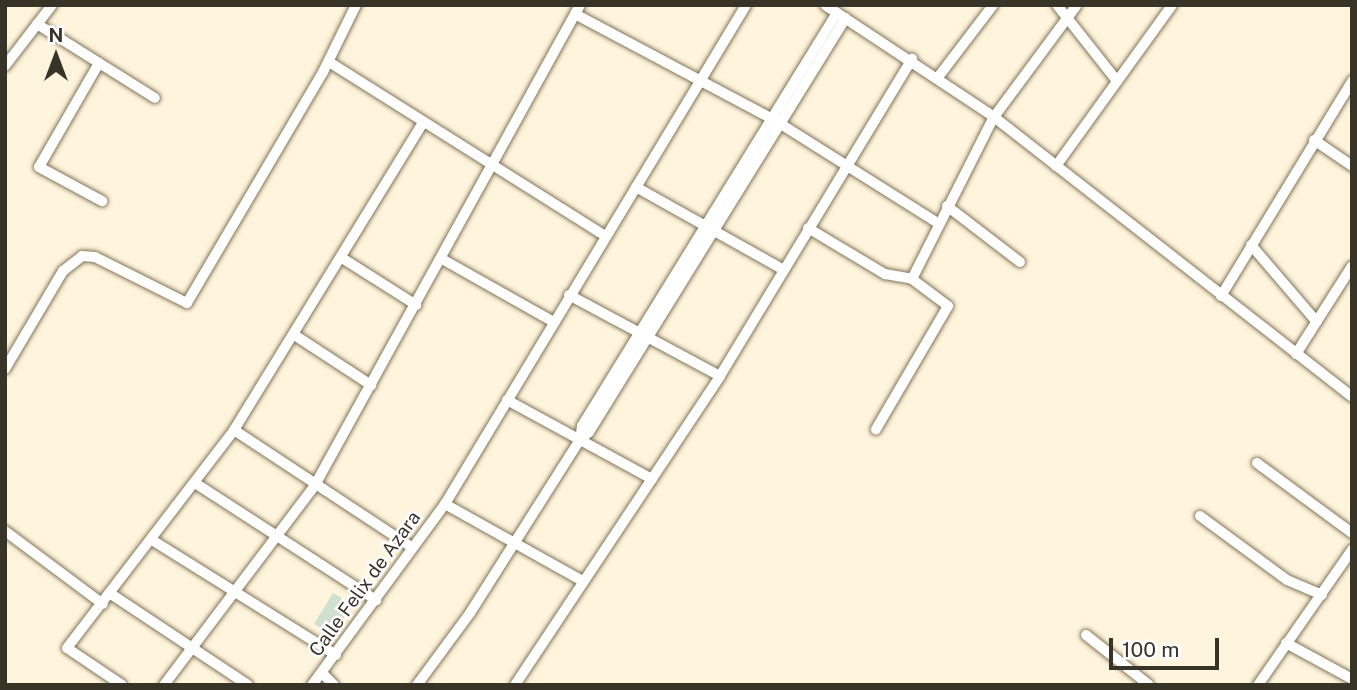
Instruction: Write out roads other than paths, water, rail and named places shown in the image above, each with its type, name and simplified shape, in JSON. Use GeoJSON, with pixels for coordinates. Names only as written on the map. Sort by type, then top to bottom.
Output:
{"type":"FeatureCollection","features":[{"type":"Feature","properties":{"kind":"street"},"geometry":{"type":"LineString","coordinates":[[5,66],[52,5]]}},
{"type":"Feature","properties":{"kind":"street"},"geometry":{"type":"LineString","coordinates":[[7,363],[63,271],[82,256],[95,257],[187,303],[328,62],[356,5]]}},
{"type":"Feature","properties":{"kind":"street","name":"Calle Felix de Azara"},"geometry":{"type":"LineString","coordinates":[[312,685],[445,504],[746,5]]}},
{"type":"Feature","properties":{"kind":"street"},"geometry":{"type":"LineString","coordinates":[[825,5],[939,76],[1352,397]]}},
{"type":"Feature","properties":{"kind":"street"},"geometry":{"type":"LineString","coordinates":[[939,76],[993,5]]}},
{"type":"Feature","properties":{"kind":"street"},"geometry":{"type":"LineString","coordinates":[[1056,5],[1117,80]]}},
{"type":"Feature","properties":{"kind":"street"},"geometry":{"type":"LineString","coordinates":[[912,279],[994,117],[1077,5]]}},
{"type":"Feature","properties":{"kind":"street"},"geometry":{"type":"LineString","coordinates":[[1056,166],[1172,5]]}},
{"type":"Feature","properties":{"kind":"street"},"geometry":{"type":"LineString","coordinates":[[164,685],[236,595],[315,485],[578,10],[699,83],[776,120],[848,163],[938,223]]}},
{"type":"Feature","properties":{"kind":"street"},"geometry":{"type":"LineString","coordinates":[[417,685],[514,543],[580,440],[589,432],[709,228],[841,16]]}},
{"type":"Feature","properties":{"kind":"street"},"geometry":{"type":"LineString","coordinates":[[37,24],[155,98]]}},
{"type":"Feature","properties":{"kind":"street"},"geometry":{"type":"LineString","coordinates":[[515,685],[720,376],[782,269],[912,59]]}},
{"type":"Feature","properties":{"kind":"street"},"geometry":{"type":"LineString","coordinates":[[328,62],[422,124],[605,236]]}},
{"type":"Feature","properties":{"kind":"street"},"geometry":{"type":"LineString","coordinates":[[99,63],[39,167],[102,201]]}},
{"type":"Feature","properties":{"kind":"street"},"geometry":{"type":"LineString","coordinates":[[1221,296],[1352,81]]}},
{"type":"Feature","properties":{"kind":"street"},"geometry":{"type":"LineString","coordinates":[[122,685],[67,648],[234,430],[296,336],[422,124]]}},
{"type":"Feature","properties":{"kind":"street"},"geometry":{"type":"LineString","coordinates":[[1314,140],[1352,166]]}},
{"type":"Feature","properties":{"kind":"street"},"geometry":{"type":"LineString","coordinates":[[636,187],[782,269]]}},
{"type":"Feature","properties":{"kind":"street"},"geometry":{"type":"LineString","coordinates":[[947,206],[1020,262]]}},
{"type":"Feature","properties":{"kind":"street"},"geometry":{"type":"LineString","coordinates":[[808,228],[885,274],[912,279],[948,306],[876,429]]}},
{"type":"Feature","properties":{"kind":"street"},"geometry":{"type":"LineString","coordinates":[[1251,245],[1317,322]]}},
{"type":"Feature","properties":{"kind":"street"},"geometry":{"type":"LineString","coordinates":[[342,258],[416,305]]}},
{"type":"Feature","properties":{"kind":"street"},"geometry":{"type":"LineString","coordinates":[[442,258],[554,321]]}},
{"type":"Feature","properties":{"kind":"street"},"geometry":{"type":"LineString","coordinates":[[1296,354],[1351,271]]}},
{"type":"Feature","properties":{"kind":"street"},"geometry":{"type":"LineString","coordinates":[[569,295],[720,376]]}},
{"type":"Feature","properties":{"kind":"street"},"geometry":{"type":"LineString","coordinates":[[296,336],[371,385]]}},
{"type":"Feature","properties":{"kind":"street"},"geometry":{"type":"LineString","coordinates":[[508,400],[652,480]]}},
{"type":"Feature","properties":{"kind":"street"},"geometry":{"type":"LineString","coordinates":[[234,430],[413,548]]}},
{"type":"Feature","properties":{"kind":"street"},"geometry":{"type":"LineString","coordinates":[[1257,463],[1352,533]]}},
{"type":"Feature","properties":{"kind":"street"},"geometry":{"type":"LineString","coordinates":[[195,483],[376,600]]}},
{"type":"Feature","properties":{"kind":"street"},"geometry":{"type":"LineString","coordinates":[[445,504],[583,581]]}},
{"type":"Feature","properties":{"kind":"street"},"geometry":{"type":"LineString","coordinates":[[1200,516],[1287,580],[1322,595]]}},
{"type":"Feature","properties":{"kind":"street"},"geometry":{"type":"LineString","coordinates":[[5,531],[103,604]]}},
{"type":"Feature","properties":{"kind":"street"},"geometry":{"type":"LineString","coordinates":[[152,540],[236,595],[336,655]]}},
{"type":"Feature","properties":{"kind":"street"},"geometry":{"type":"LineString","coordinates":[[1258,685],[1352,550]]}},
{"type":"Feature","properties":{"kind":"street"},"geometry":{"type":"LineString","coordinates":[[111,594],[248,685]]}},
{"type":"Feature","properties":{"kind":"street"},"geometry":{"type":"LineString","coordinates":[[1086,635],[1149,685]]}},
{"type":"Feature","properties":{"kind":"street"},"geometry":{"type":"LineString","coordinates":[[1286,643],[1352,680]]}},
{"type":"Feature","properties":{"kind":"street"},"geometry":{"type":"LineString","coordinates":[[322,673],[334,685]]}}]}
